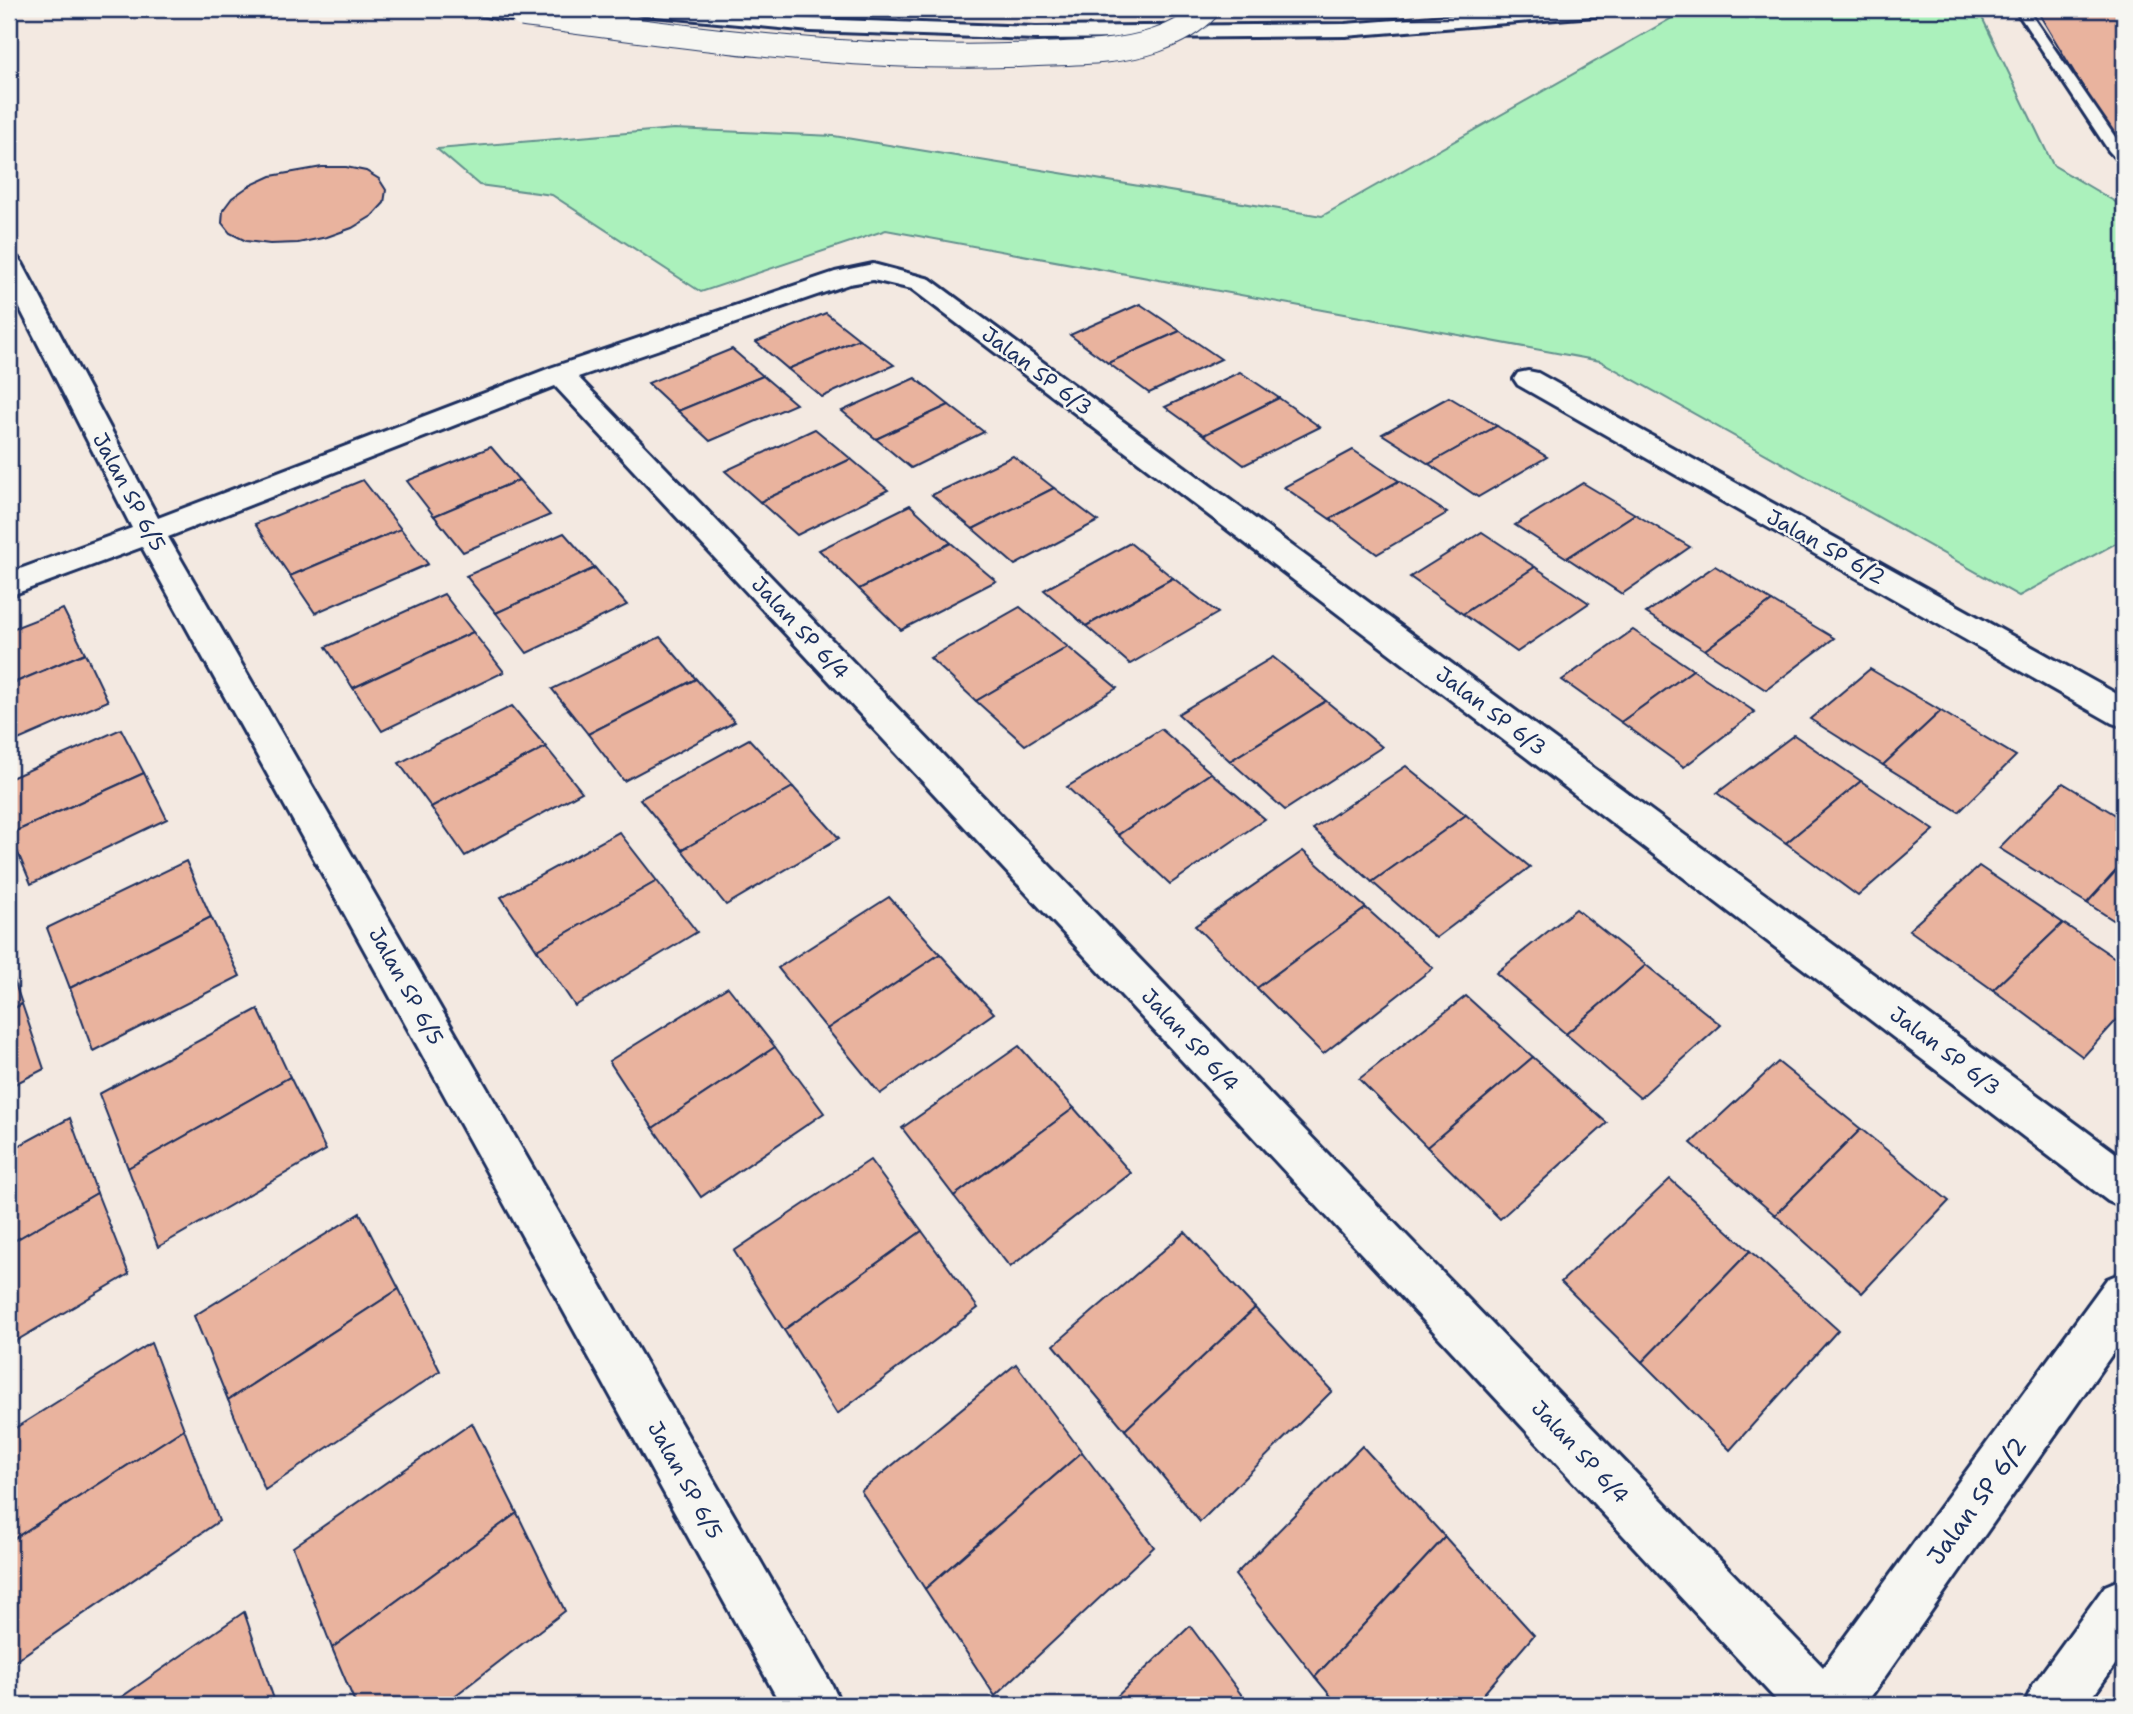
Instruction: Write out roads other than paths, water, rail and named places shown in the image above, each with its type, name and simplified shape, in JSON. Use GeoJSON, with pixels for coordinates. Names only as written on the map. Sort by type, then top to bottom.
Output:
{"type":"FeatureCollection","features":[{"type":"Feature","properties":{"kind":"main road"},"geometry":{"type":"LineString","coordinates":[[480,9],[731,44],[843,53],[1000,56],[1091,52],[1153,42],[1194,24],[1209,9]]}},
{"type":"Feature","properties":{"kind":"main road"},"geometry":{"type":"LineString","coordinates":[[644,9],[810,25],[1022,32],[1345,30],[1606,9]]}},
{"type":"Feature","properties":{"kind":"main road","name":"Jalan SP 6/5"},"geometry":{"type":"LineString","coordinates":[[9,263],[150,534],[812,1705]]}},
{"type":"Feature","properties":{"kind":"main road","name":"Jalan SP 6/3"},"geometry":{"type":"LineString","coordinates":[[9,585],[150,534],[560,374],[844,277],[873,272],[921,284],[2124,1186]]}},
{"type":"Feature","properties":{"kind":"main road","name":"Jalan SP 6/4"},"geometry":{"type":"LineString","coordinates":[[560,374],[1820,1705]]}},
{"type":"Feature","properties":{"kind":"main road","name":"Jalan SP 6/2"},"geometry":{"type":"LineString","coordinates":[[1528,379],[2124,714]]}},
{"type":"Feature","properties":{"kind":"main road","name":"Jalan SP 6/2"},"geometry":{"type":"LineString","coordinates":[[1830,1705],[2124,1296]]}},
{"type":"Feature","properties":{"kind":"main road"},"geometry":{"type":"LineString","coordinates":[[2053,1705],[2124,1605]]}},
{"type":"Feature","properties":{"kind":"lane"},"geometry":{"type":"LineString","coordinates":[[2021,9],[2124,159]]}}]}
